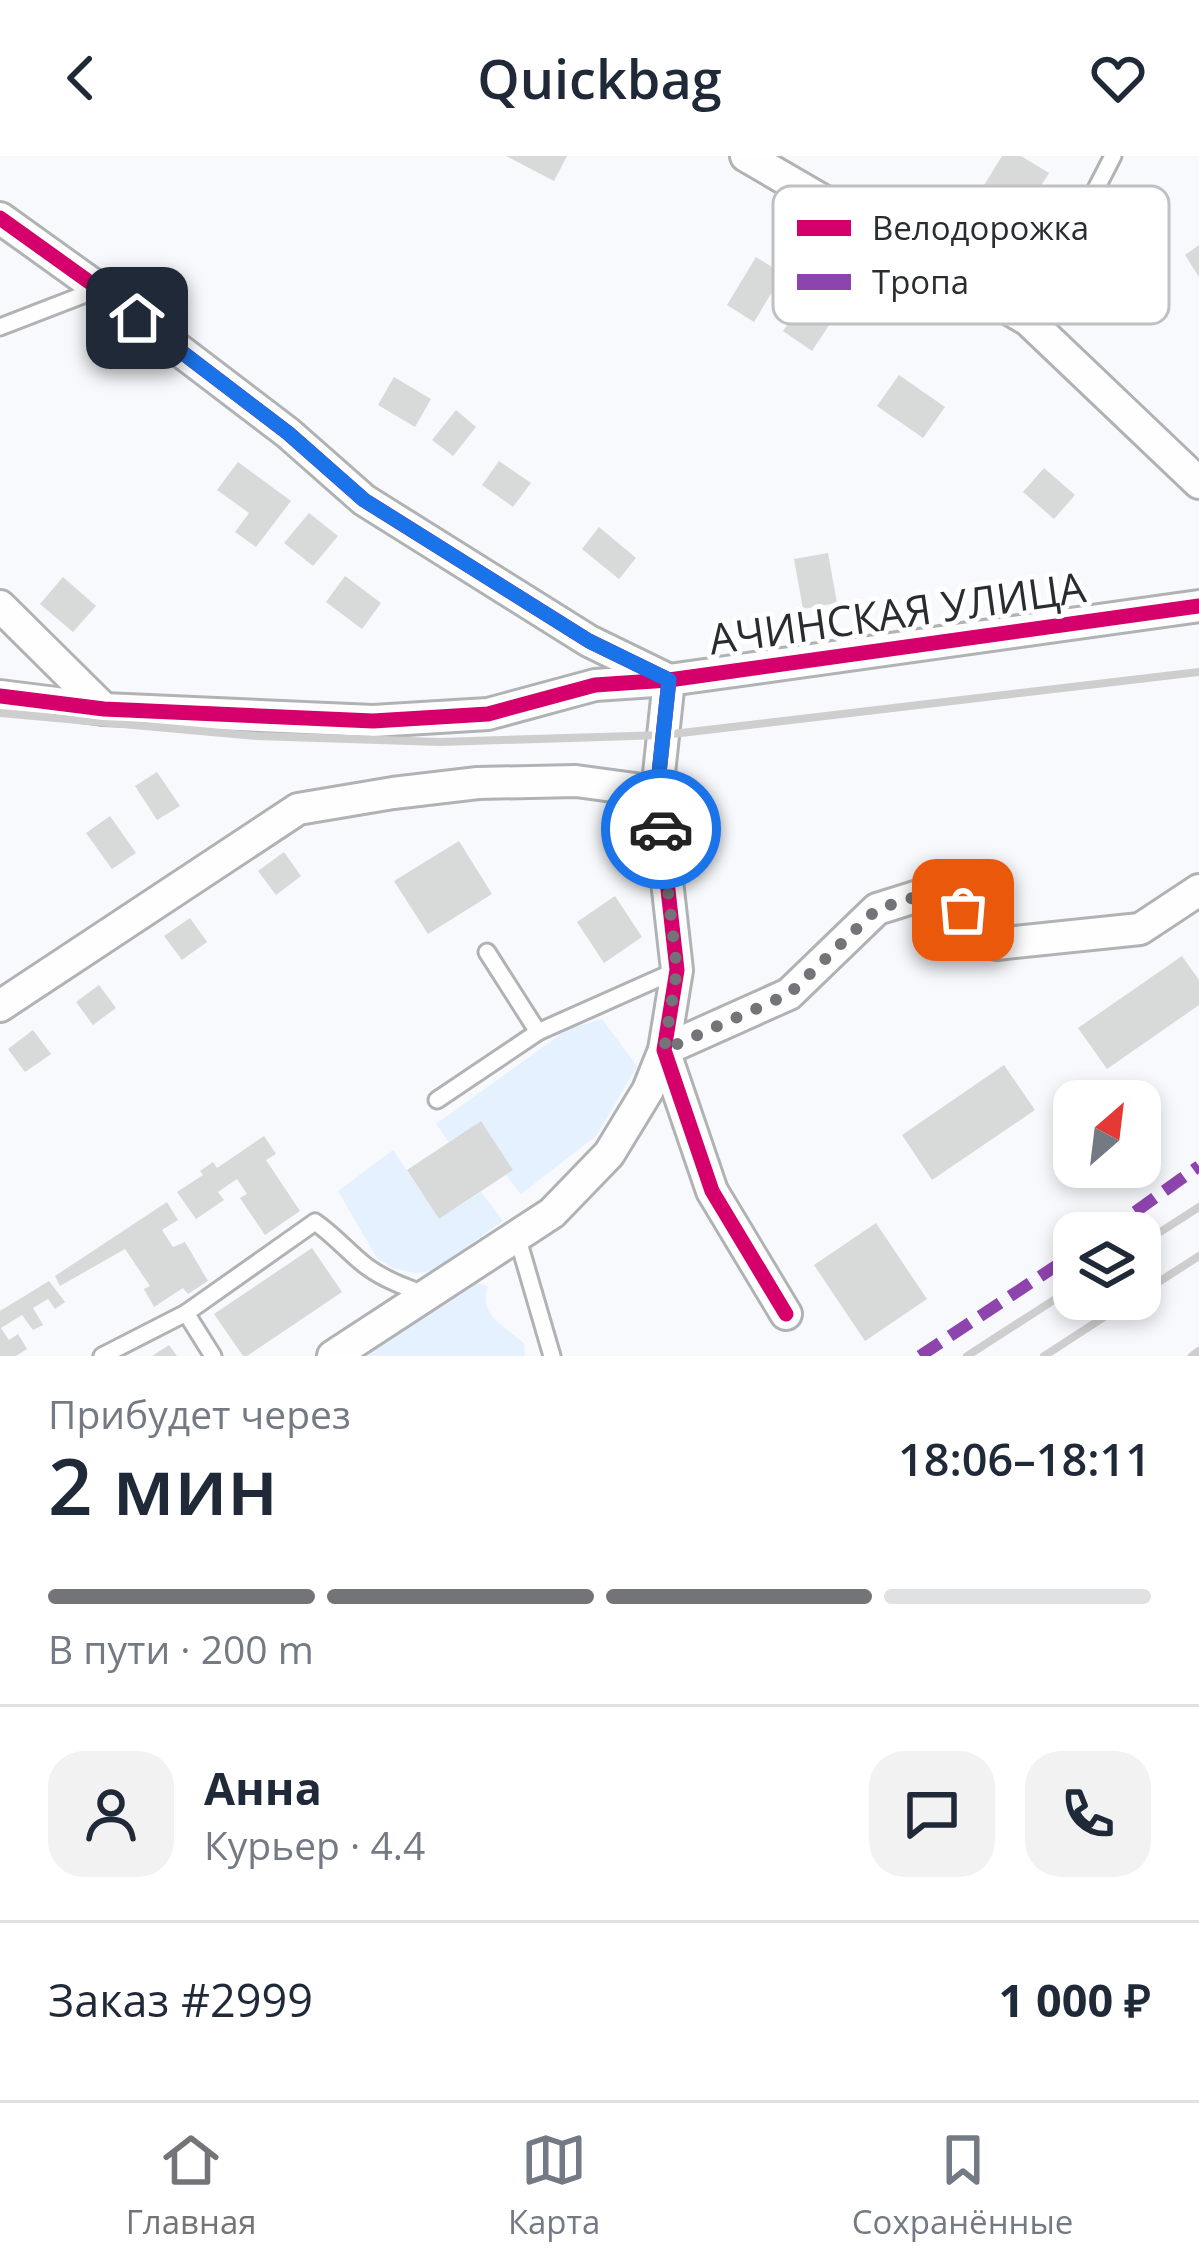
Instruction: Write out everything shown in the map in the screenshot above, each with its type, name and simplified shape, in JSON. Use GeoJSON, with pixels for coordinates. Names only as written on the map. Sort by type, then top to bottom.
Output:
{"type":"FeatureCollection","features":[{"type":"Feature","properties":{"kind":"street"},"geometry":{"type":"LineString","coordinates":[[746,156],[798,186]]}},
{"type":"Feature","properties":{"kind":"street"},"geometry":{"type":"LineString","coordinates":[[0,218],[288,433],[364,500],[589,641],[669,680],[657,792],[677,970],[664,1050],[648,1090],[610,1154],[552,1213],[334,1356]]}},
{"type":"Feature","properties":{"kind":"street"},"geometry":{"type":"LineString","coordinates":[[1032,324],[1199,483]]}},
{"type":"Feature","properties":{"kind":"street"},"geometry":{"type":"LineString","coordinates":[[0,606],[104,709]]}},
{"type":"Feature","properties":{"kind":"street","name":"АЧИНСКАЯ УЛИЦА"},"geometry":{"type":"LineString","coordinates":[[0,696],[104,709],[373,721],[488,714],[595,685],[669,680],[1199,607]]}},
{"type":"Feature","properties":{"kind":"street"},"geometry":{"type":"LineString","coordinates":[[0,1006],[298,809],[478,783],[577,781],[657,792]]}},
{"type":"Feature","properties":{"kind":"street"},"geometry":{"type":"LineString","coordinates":[[664,1050],[789,994],[877,909],[928,893],[963,910],[996,944],[1140,929],[1199,890]]}},
{"type":"Feature","properties":{"kind":"street"},"geometry":{"type":"LineString","coordinates":[[664,1050],[712,1191],[786,1314]]}},
{"type":"Feature","properties":{"kind":"lane"},"geometry":{"type":"LineString","coordinates":[[1097,186],[1113,156]]}},
{"type":"Feature","properties":{"kind":"lane"},"geometry":{"type":"LineString","coordinates":[[0,327],[99,289]]}},
{"type":"Feature","properties":{"kind":"lane"},"geometry":{"type":"LineString","coordinates":[[487,952],[538,1033]]}},
{"type":"Feature","properties":{"kind":"lane"},"geometry":{"type":"LineString","coordinates":[[437,1100],[538,1033],[677,970]]}},
{"type":"Feature","properties":{"kind":"lane"},"geometry":{"type":"LineString","coordinates":[[102,1356],[186,1312],[315,1222],[393,1284],[427,1294]]}},
{"type":"Feature","properties":{"kind":"lane"},"geometry":{"type":"LineString","coordinates":[[517,1236],[552,1356]]}},
{"type":"Feature","properties":{"kind":"lane"},"geometry":{"type":"LineString","coordinates":[[186,1312],[213,1356]]}},
{"type":"Feature","properties":{"kind":"shaded area"},"geometry":{"type":"Polygon","coordinates":[[[602,1019],[637,1066],[596,1136],[521,1194],[506,1175],[513,1170],[481,1122],[449,1142],[436,1124],[568,1029],[602,1019]]]}},
{"type":"Feature","properties":{"kind":"shaded area"},"geometry":{"type":"Polygon","coordinates":[[[393,1150],[439,1219],[481,1192],[503,1221],[432,1271],[393,1268],[377,1258],[338,1191],[393,1150]]]}},
{"type":"Feature","properties":{"kind":"shaded area"},"geometry":{"type":"Polygon","coordinates":[[[471,1281],[488,1286],[490,1312],[524,1343],[525,1356],[362,1356],[471,1281]]]}},
{"type":"Feature","properties":{"kind":"building"},"geometry":{"type":"Polygon","coordinates":[[[506,156],[567,156],[554,181],[506,156]]]}},
{"type":"Feature","properties":{"kind":"building"},"geometry":{"type":"Polygon","coordinates":[[[1002,156],[1021,156],[1049,173],[1041,186],[984,186],[1002,156]]]}},
{"type":"Feature","properties":{"kind":"building"},"geometry":{"type":"Polygon","coordinates":[[[1199,245],[1199,277],[1185,255],[1199,245]]]}},
{"type":"Feature","properties":{"kind":"building"},"geometry":{"type":"Polygon","coordinates":[[[756,257],[773,268],[773,291],[754,322],[727,305],[756,257]]]}},
{"type":"Feature","properties":{"kind":"building"},"geometry":{"type":"Polygon","coordinates":[[[788,324],[830,324],[812,351],[783,331],[788,324]]]}},
{"type":"Feature","properties":{"kind":"building"},"geometry":{"type":"Polygon","coordinates":[[[899,375],[945,407],[923,438],[877,406],[899,375]]]}},
{"type":"Feature","properties":{"kind":"building"},"geometry":{"type":"Polygon","coordinates":[[[394,377],[431,399],[415,427],[378,405],[394,377]]]}},
{"type":"Feature","properties":{"kind":"building"},"geometry":{"type":"Polygon","coordinates":[[[456,410],[476,427],[453,456],[432,440],[456,410]]]}},
{"type":"Feature","properties":{"kind":"building"},"geometry":{"type":"Polygon","coordinates":[[[499,461],[531,483],[513,507],[482,485],[499,461]]]}},
{"type":"Feature","properties":{"kind":"building"},"geometry":{"type":"Polygon","coordinates":[[[238,462],[291,501],[256,547],[235,532],[249,513],[217,490],[238,462]]]}},
{"type":"Feature","properties":{"kind":"building"},"geometry":{"type":"Polygon","coordinates":[[[1044,468],[1075,495],[1054,519],[1023,492],[1044,468]]]}},
{"type":"Feature","properties":{"kind":"building"},"geometry":{"type":"Polygon","coordinates":[[[309,513],[338,536],[313,566],[284,543],[309,513]]]}},
{"type":"Feature","properties":{"kind":"building"},"geometry":{"type":"Polygon","coordinates":[[[599,527],[636,558],[619,579],[582,549],[599,527]]]}},
{"type":"Feature","properties":{"kind":"building"},"geometry":{"type":"Polygon","coordinates":[[[828,553],[837,603],[803,609],[794,559],[828,553]]]}},
{"type":"Feature","properties":{"kind":"building"},"geometry":{"type":"Polygon","coordinates":[[[345,576],[381,603],[362,629],[326,602],[345,576]]]}},
{"type":"Feature","properties":{"kind":"building"},"geometry":{"type":"Polygon","coordinates":[[[63,577],[96,606],[73,632],[40,604],[63,577]]]}},
{"type":"Feature","properties":{"kind":"building"},"geometry":{"type":"Polygon","coordinates":[[[157,772],[180,806],[157,820],[135,786],[157,772]]]}},
{"type":"Feature","properties":{"kind":"building"},"geometry":{"type":"Polygon","coordinates":[[[110,816],[136,853],[112,869],[86,833],[110,816]]]}},
{"type":"Feature","properties":{"kind":"building"},"geometry":{"type":"Polygon","coordinates":[[[459,841],[492,894],[428,934],[394,881],[459,841]]]}},
{"type":"Feature","properties":{"kind":"building"},"geometry":{"type":"Polygon","coordinates":[[[284,852],[301,876],[276,895],[258,871],[284,852]]]}},
{"type":"Feature","properties":{"kind":"building"},"geometry":{"type":"Polygon","coordinates":[[[615,896],[642,937],[604,963],[577,922],[615,896]]]}},
{"type":"Feature","properties":{"kind":"building"},"geometry":{"type":"Polygon","coordinates":[[[190,918],[207,942],[182,960],[164,936],[190,918]]]}},
{"type":"Feature","properties":{"kind":"building"},"geometry":{"type":"Polygon","coordinates":[[[1182,956],[1199,980],[1199,1005],[1107,1069],[1078,1028],[1182,956]]]}},
{"type":"Feature","properties":{"kind":"building"},"geometry":{"type":"Polygon","coordinates":[[[99,985],[116,1008],[93,1025],[76,1002],[99,985]]]}},
{"type":"Feature","properties":{"kind":"building"},"geometry":{"type":"Polygon","coordinates":[[[33,1030],[51,1054],[25,1072],[8,1049],[33,1030]]]}},
{"type":"Feature","properties":{"kind":"building"},"geometry":{"type":"Polygon","coordinates":[[[1004,1065],[1035,1110],[932,1180],[902,1135],[1004,1065]]]}},
{"type":"Feature","properties":{"kind":"building"},"geometry":{"type":"Polygon","coordinates":[[[481,1121],[513,1170],[439,1219],[407,1170],[481,1121]]]}},
{"type":"Feature","properties":{"kind":"building"},"geometry":{"type":"Polygon","coordinates":[[[264,1136],[276,1154],[266,1160],[300,1211],[265,1235],[240,1198],[247,1194],[237,1179],[218,1192],[224,1200],[196,1219],[177,1192],[213,1162],[217,1168],[264,1136]]]}},
{"type":"Feature","properties":{"kind":"building"},"geometry":{"type":"Polygon","coordinates":[[[167,1202],[178,1220],[162,1230],[173,1247],[185,1242],[208,1281],[188,1294],[183,1288],[154,1307],[144,1289],[150,1286],[125,1249],[60,1286],[55,1276],[167,1202]]]}},
{"type":"Feature","properties":{"kind":"building"},"geometry":{"type":"Polygon","coordinates":[[[876,1223],[927,1299],[865,1341],[814,1265],[876,1223]]]}},
{"type":"Feature","properties":{"kind":"building"},"geometry":{"type":"Polygon","coordinates":[[[312,1248],[342,1292],[243,1356],[214,1314],[312,1248]]]}},
{"type":"Feature","properties":{"kind":"building"},"geometry":{"type":"Polygon","coordinates":[[[49,1281],[65,1302],[55,1309],[48,1299],[33,1308],[43,1325],[33,1330],[22,1315],[1,1328],[9,1340],[18,1334],[27,1349],[16,1356],[0,1356],[0,1311],[49,1281]]]}},
{"type":"Feature","properties":{"kind":"building"},"geometry":{"type":"Polygon","coordinates":[[[169,1345],[177,1356],[152,1356],[169,1345]]]}},
{"type":"Feature","properties":{"kind":"railway"},"geometry":{"type":"LineString","coordinates":[[0,713],[256,736],[440,742],[664,735],[1199,672]]}},
{"type":"Feature","properties":{"kind":"railway"},"geometry":{"type":"LineString","coordinates":[[1161,1231],[1199,1207]]}},
{"type":"Feature","properties":{"kind":"railway"},"geometry":{"type":"LineString","coordinates":[[1161,1280],[1199,1256]]}},
{"type":"Feature","properties":{"kind":"railway"},"geometry":{"type":"LineString","coordinates":[[967,1356],[1053,1301]]}},
{"type":"Feature","properties":{"kind":"railway"},"geometry":{"type":"LineString","coordinates":[[1044,1356],[1100,1320]]}},
{"type":"Feature","properties":{"kind":"railway"},"geometry":{"type":"LineString","coordinates":[[1192,1356],[1199,1351]]}},
{"type":"Feature","properties":{"kind":"marked path"},"geometry":{"type":"LineString","coordinates":[[1135,1212],[1199,1166]]}},
{"type":"Feature","properties":{"kind":"marked path"},"geometry":{"type":"LineString","coordinates":[[920,1356],[1053,1268]]}},
{"type":"Feature","properties":{"kind":"cycle path"},"geometry":{"type":"LineString","coordinates":[[0,218],[288,433],[364,500],[589,641],[669,680],[657,792],[677,970],[664,1050],[712,1191],[786,1314]]}},
{"type":"Feature","properties":{"kind":"cycle path"},"geometry":{"type":"LineString","coordinates":[[0,696],[104,709],[373,721],[488,714],[595,685],[669,680],[1199,606]]}},
{"type":"Feature","properties":{"kind":"way so far"},"geometry":{"type":"LineString","coordinates":[[661,829],[677,970],[664,1050],[789,994],[877,909],[928,893],[963,910]]}},
{"type":"Feature","properties":{"kind":"route"},"geometry":{"type":"LineString","coordinates":[[137,318],[288,433],[364,500],[589,641],[669,680],[657,792],[661,829]]}}]}
